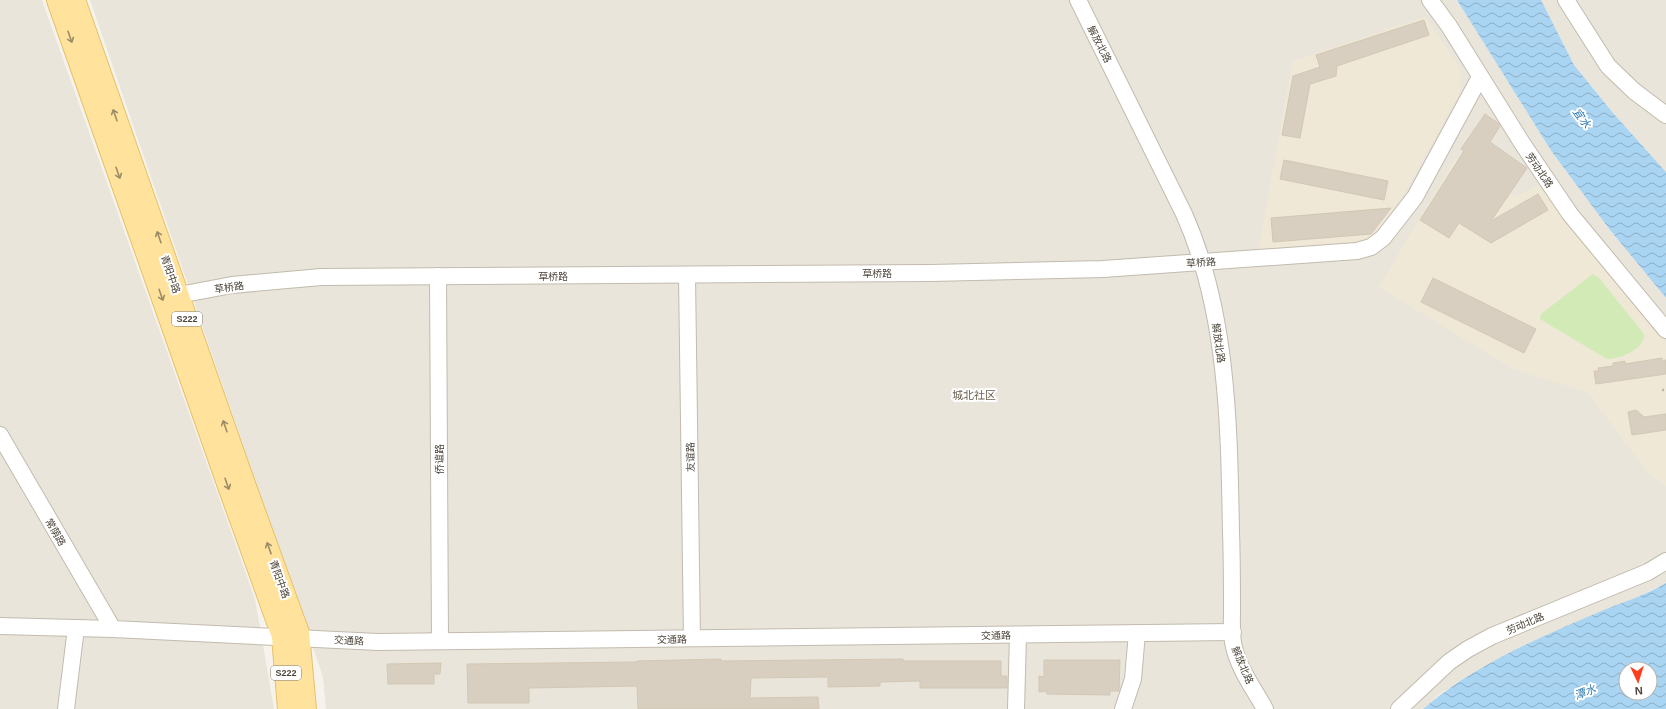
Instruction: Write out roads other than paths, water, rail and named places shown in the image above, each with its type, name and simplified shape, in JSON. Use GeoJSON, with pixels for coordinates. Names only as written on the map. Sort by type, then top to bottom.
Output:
{"type":"FeatureCollection","features":[{"type":"Feature","properties":{"kind":"main road","name":"青阳中路"},"geometry":{"type":"LineString","coordinates":[[57,0],[229,489],[288,637],[299,632],[75,0]]}},
{"type":"Feature","properties":{"kind":"main road","name":"S222"},"geometry":{"type":"LineString","coordinates":[[288,637],[288,709]]}},
{"type":"Feature","properties":{"kind":"main road","name":"S222"},"geometry":{"type":"LineString","coordinates":[[288,637],[306,709]]}},
{"type":"Feature","properties":{"kind":"street","name":"解放北路"},"geometry":{"type":"LineString","coordinates":[[1078,0],[1184,214],[1202,262],[1216,317],[1226,393],[1231,505],[1234,647],[1238,659],[1265,709]]}},
{"type":"Feature","properties":{"kind":"street","name":"劳动北路"},"geometry":{"type":"LineString","coordinates":[[1430,0],[1449,26],[1522,143],[1570,214],[1666,330]]}},
{"type":"Feature","properties":{"kind":"street"},"geometry":{"type":"LineString","coordinates":[[1566,0],[1608,66],[1634,91],[1666,115]]}},
{"type":"Feature","properties":{"kind":"street","name":"草桥路"},"geometry":{"type":"LineString","coordinates":[[179,295],[232,285],[322,277],[931,273],[1064,270],[1103,269],[1357,251],[1371,247],[1383,238],[1415,197],[1480,77]]}},
{"type":"Feature","properties":{"kind":"street","name":"友谊路"},"geometry":{"type":"LineString","coordinates":[[687,275],[692,638]]}},
{"type":"Feature","properties":{"kind":"street","name":"侨谊路"},"geometry":{"type":"LineString","coordinates":[[438,276],[440,641]]}},
{"type":"Feature","properties":{"kind":"street","name":"常荫路"},"geometry":{"type":"LineString","coordinates":[[0,435],[113,629]]}},
{"type":"Feature","properties":{"kind":"street","name":"劳动北路"},"geometry":{"type":"LineString","coordinates":[[1399,709],[1449,662],[1468,649],[1492,636],[1648,572],[1666,561]]}},
{"type":"Feature","properties":{"kind":"street","name":"交通路"},"geometry":{"type":"LineString","coordinates":[[0,626],[113,629],[378,642],[1233,632]]}},
{"type":"Feature","properties":{"kind":"street"},"geometry":{"type":"LineString","coordinates":[[66,709],[76,628]]}},
{"type":"Feature","properties":{"kind":"street"},"geometry":{"type":"LineString","coordinates":[[1123,709],[1133,679],[1137,633]]}},
{"type":"Feature","properties":{"kind":"street"},"geometry":{"type":"LineString","coordinates":[[1016,709],[1018,635]]}},
{"type":"Feature","properties":{"kind":"water","name":"宜水"},"geometry":{"type":"Polygon","coordinates":[[[1457,0],[1541,0],[1574,65],[1613,113],[1666,172],[1666,298],[1610,230],[1552,152],[1457,0]]]}},
{"type":"Feature","properties":{"kind":"water","name":"潭水"},"geometry":{"type":"Polygon","coordinates":[[[1666,583],[1666,709],[1423,709],[1463,679],[1507,654],[1553,632],[1642,595],[1666,583]]]}},
{"type":"Feature","properties":{"kind":"district","name":"城北社区"},"geometry":{"type":"Point","coordinates":[974,395]}}]}
